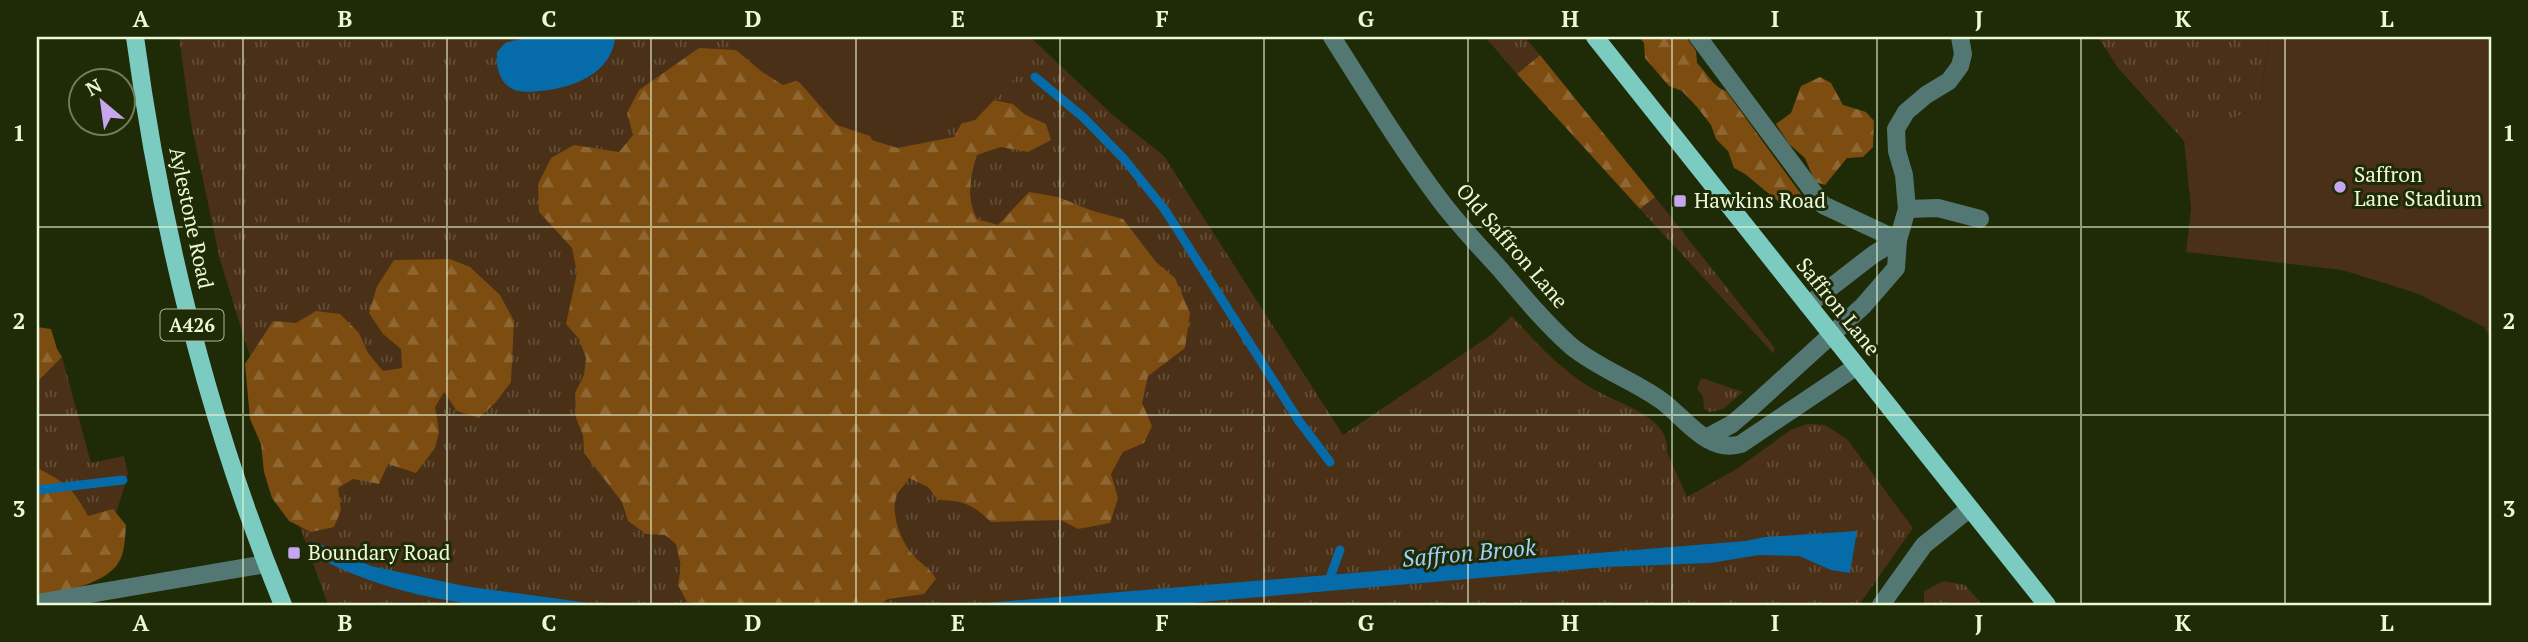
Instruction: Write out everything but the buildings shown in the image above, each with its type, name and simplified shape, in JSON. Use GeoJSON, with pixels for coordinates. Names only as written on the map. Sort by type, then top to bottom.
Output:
{"type":"FeatureCollection","features":[{"type":"Feature","properties":{"kind":"main road","name":"Aylestone Road"},"geometry":{"type":"LineString","coordinates":[[135,37],[162,204],[177,271],[222,431],[266,564],[284,605]]}},
{"type":"Feature","properties":{"kind":"main road","name":"Saffron Lane"},"geometry":{"type":"LineString","coordinates":[[1595,37],[2047,605]]}},
{"type":"Feature","properties":{"kind":"street","name":"Old Saffron Lane"},"geometry":{"type":"LineString","coordinates":[[1332,37],[1442,202],[1549,324],[1573,347],[1603,369],[1647,391],[1675,410],[1706,438]]}},
{"type":"Feature","properties":{"kind":"street"},"geometry":{"type":"LineString","coordinates":[[1698,37],[1823,205],[1898,240]]}},
{"type":"Feature","properties":{"kind":"street"},"geometry":{"type":"LineString","coordinates":[[1706,438],[1732,424],[1832,335],[1863,306],[1896,268],[1898,240],[1907,209],[1896,130],[1906,112],[1926,94],[1949,81],[1960,66],[1963,54],[1960,37]]}},
{"type":"Feature","properties":{"kind":"street"},"geometry":{"type":"LineString","coordinates":[[1907,209],[1938,208],[1980,219]]}},
{"type":"Feature","properties":{"kind":"street"},"geometry":{"type":"LineString","coordinates":[[1808,305],[1874,254],[1898,240]]}},
{"type":"Feature","properties":{"kind":"street"},"geometry":{"type":"LineString","coordinates":[[1706,438],[1718,445],[1729,447],[1741,444],[1857,366]]}},
{"type":"Feature","properties":{"kind":"street"},"geometry":{"type":"LineString","coordinates":[[1881,605],[1924,545],[1969,509]]}},
{"type":"Feature","properties":{"kind":"street"},"geometry":{"type":"LineString","coordinates":[[37,603],[266,564]]}},
{"type":"Feature","properties":{"kind":"green space"},"geometry":{"type":"Polygon","coordinates":[[[179,37],[1030,37],[1114,116],[1164,156],[1343,435],[1491,335],[1512,316],[1545,351],[1575,377],[1654,422],[1662,431],[1667,452],[1687,497],[1735,470],[1792,429],[1808,424],[1825,425],[1847,439],[1913,528],[1859,605],[328,605],[299,524],[220,260],[191,123],[179,37]]]}},
{"type":"Feature","properties":{"kind":"green space"},"geometry":{"type":"Polygon","coordinates":[[[751,37],[1030,37],[1043,49],[975,120],[888,142],[837,125],[800,83],[760,54],[751,37]]]}},
{"type":"Feature","properties":{"kind":"green space"},"geometry":{"type":"Polygon","coordinates":[[[1485,37],[1525,37],[1540,55],[1517,74],[1485,37]]]}},
{"type":"Feature","properties":{"kind":"green space"},"geometry":{"type":"Polygon","coordinates":[[[1639,37],[1686,37],[1696,51],[1697,63],[1714,83],[1726,91],[1801,194],[1798,203],[1788,207],[1734,168],[1728,151],[1716,139],[1711,125],[1697,107],[1682,91],[1669,86],[1645,58],[1644,43],[1639,37]]]}},
{"type":"Feature","properties":{"kind":"green space"},"geometry":{"type":"Polygon","coordinates":[[[2098,37],[2265,37],[2268,44],[2260,106],[2184,141],[2118,68],[2098,37]]]}},
{"type":"Feature","properties":{"kind":"green space","name":"Saffron Lane Stadium"},"geometry":{"type":"Polygon","coordinates":[[[2265,37],[2491,37],[2491,338],[2484,327],[2416,293],[2342,270],[2186,252],[2191,209],[2184,141],[2260,106],[2268,44],[2265,37]]]}},
{"type":"Feature","properties":{"kind":"green space"},"geometry":{"type":"Polygon","coordinates":[[[699,48],[736,50],[783,85],[822,72],[860,113],[872,140],[897,148],[954,137],[965,117],[988,99],[1013,104],[1024,114],[1046,124],[1051,140],[1028,152],[1001,147],[977,155],[970,187],[971,203],[977,219],[998,225],[1029,192],[1058,197],[1123,219],[1156,262],[1175,278],[1190,313],[1185,348],[1148,376],[1142,403],[1152,426],[1144,443],[1123,452],[1111,474],[1118,498],[1110,523],[1078,529],[1061,520],[991,522],[967,504],[938,500],[928,487],[909,478],[898,492],[895,512],[905,543],[936,579],[924,594],[888,599],[879,605],[701,605],[687,602],[678,585],[681,567],[676,544],[665,535],[646,534],[628,521],[622,502],[584,453],[583,435],[576,418],[575,393],[584,375],[586,358],[579,339],[566,324],[577,273],[572,248],[539,212],[538,184],[551,158],[574,145],[619,152],[633,135],[627,113],[639,90],[699,48]]]}},
{"type":"Feature","properties":{"kind":"green space"},"geometry":{"type":"Polygon","coordinates":[[[1540,55],[1655,197],[1640,209],[1517,74],[1540,55]]]}},
{"type":"Feature","properties":{"kind":"green space"},"geometry":{"type":"Polygon","coordinates":[[[1820,77],[1831,83],[1843,105],[1866,112],[1874,121],[1873,147],[1863,157],[1847,158],[1825,185],[1815,182],[1805,158],[1789,144],[1776,124],[1791,113],[1801,86],[1820,77]]]}},
{"type":"Feature","properties":{"kind":"green space"},"geometry":{"type":"Polygon","coordinates":[[[1655,197],[1774,347],[1774,354],[1640,209],[1655,197]]]}},
{"type":"Feature","properties":{"kind":"green space"},"geometry":{"type":"Polygon","coordinates":[[[450,259],[470,267],[500,295],[514,321],[511,382],[479,418],[457,411],[444,392],[435,407],[439,432],[435,448],[416,473],[388,464],[379,484],[353,479],[338,488],[341,510],[334,527],[311,532],[289,521],[272,498],[264,472],[261,444],[250,419],[245,364],[273,321],[296,323],[316,311],[340,314],[359,333],[368,353],[383,371],[402,368],[401,349],[383,334],[369,313],[377,286],[394,260],[450,259]]]}},
{"type":"Feature","properties":{"kind":"green space"},"geometry":{"type":"Polygon","coordinates":[[[37,327],[51,329],[62,357],[37,385],[37,327]]]}},
{"type":"Feature","properties":{"kind":"green space"},"geometry":{"type":"Polygon","coordinates":[[[62,357],[91,463],[124,456],[128,474],[112,527],[37,577],[37,378],[62,357]]]}},
{"type":"Feature","properties":{"kind":"green space"},"geometry":{"type":"Polygon","coordinates":[[[1701,378],[1743,392],[1723,409],[1710,412],[1704,409],[1703,396],[1697,389],[1701,378]]]}},
{"type":"Feature","properties":{"kind":"green space"},"geometry":{"type":"Polygon","coordinates":[[[37,468],[67,487],[88,516],[113,509],[126,525],[121,558],[107,575],[84,585],[37,597],[37,468]]]}},
{"type":"Feature","properties":{"kind":"green space"},"geometry":{"type":"Polygon","coordinates":[[[1944,581],[1965,585],[1983,605],[1924,605],[1924,591],[1944,581]]]}},
{"type":"Feature","properties":{"kind":"water"},"geometry":{"type":"Polygon","coordinates":[[[529,37],[613,37],[615,40],[605,62],[587,78],[564,87],[532,92],[509,87],[502,80],[497,66],[497,52],[505,43],[529,37]]]}},
{"type":"Feature","properties":{"kind":"water"},"geometry":{"type":"Polygon","coordinates":[[[1857,531],[1850,573],[1831,570],[1799,556],[1759,555],[1710,563],[1606,567],[1167,605],[960,605],[1745,541],[1765,537],[1857,531]]]}},
{"type":"Feature","properties":{"kind":"water"},"geometry":{"type":"Polygon","coordinates":[[[313,541],[371,566],[464,586],[604,605],[495,606],[418,594],[358,576],[320,559],[313,541]]]}},
{"type":"Feature","properties":{"kind":"waterway"},"geometry":{"type":"LineString","coordinates":[[1035,77],[1083,117],[1124,159],[1165,210],[1299,421],[1330,462]]}},
{"type":"Feature","properties":{"kind":"waterway","name":"Saffron Brook"},"geometry":{"type":"LineString","coordinates":[[37,490],[123,480]]}},
{"type":"Feature","properties":{"kind":"waterway"},"geometry":{"type":"LineString","coordinates":[[1328,583],[1340,550]]}},
{"type":"Feature","properties":{"kind":"place","name":"Saffron Lane Stadium"},"geometry":{"type":"Point","coordinates":[2340,187]}},
{"type":"Feature","properties":{"kind":"place","name":"Hawkins Road"},"geometry":{"type":"Point","coordinates":[1680,201]}},
{"type":"Feature","properties":{"kind":"place","name":"Boundary Road"},"geometry":{"type":"Point","coordinates":[294,553]}}]}
